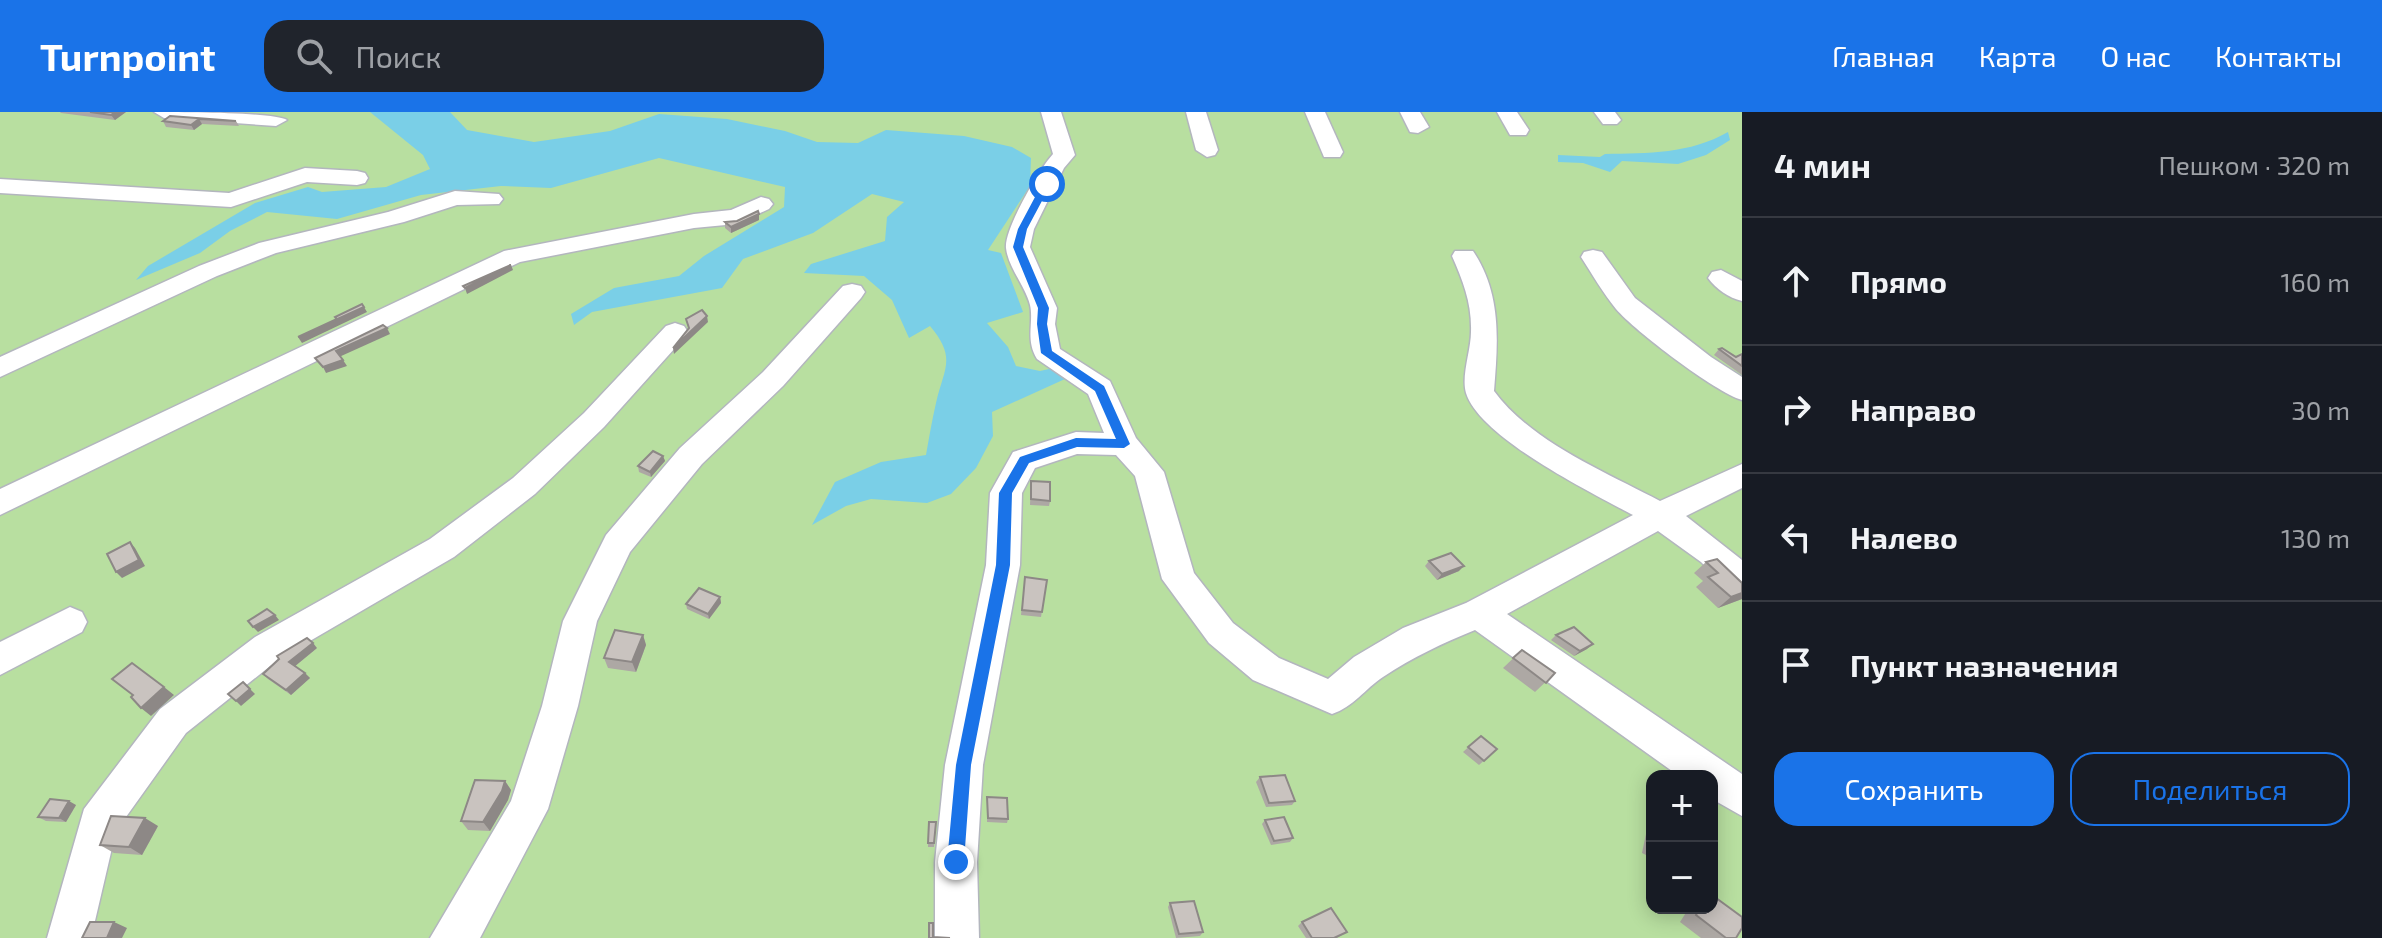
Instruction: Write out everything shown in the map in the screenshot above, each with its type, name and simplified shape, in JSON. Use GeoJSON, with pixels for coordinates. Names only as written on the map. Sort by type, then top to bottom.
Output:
{"type":"FeatureCollection","features":[{"type":"Feature","properties":{"kind":"street"},"geometry":{"type":"LineString","coordinates":[[164,112],[276,120]]}},
{"type":"Feature","properties":{"kind":"street"},"geometry":{"type":"LineString","coordinates":[[1051,112],[1064,155],[1054,166],[1022,229],[1018,247],[1044,308],[1042,324],[1047,353],[1100,388],[1124,444],[1149,472],[1179,579],[1221,633],[1266,669],[1332,698],[1367,668],[1415,639],[1478,613],[1660,515],[1742,475]]}},
{"type":"Feature","properties":{"kind":"street"},"geometry":{"type":"LineString","coordinates":[[1196,112],[1207,150]]}},
{"type":"Feature","properties":{"kind":"street"},"geometry":{"type":"LineString","coordinates":[[1315,112],[1332,152]]}},
{"type":"Feature","properties":{"kind":"street"},"geometry":{"type":"LineString","coordinates":[[0,186],[231,200],[305,175],[357,178]]}},
{"type":"Feature","properties":{"kind":"street"},"geometry":{"type":"LineString","coordinates":[[0,368],[208,271],[268,248],[396,217],[455,198],[491,199]]}},
{"type":"Feature","properties":{"kind":"street"},"geometry":{"type":"LineString","coordinates":[[0,503],[513,256],[694,221],[736,217],[761,204]]}},
{"type":"Feature","properties":{"kind":"street"},"geometry":{"type":"LineString","coordinates":[[1464,256],[1480,291],[1482,305],[1485,331],[1480,392],[1483,400],[1508,424],[1561,461],[1660,515],[1713,553],[1742,581]]}},
{"type":"Feature","properties":{"kind":"street"},"geometry":{"type":"LineString","coordinates":[[1593,257],[1626,304],[1701,364],[1742,390]]}},
{"type":"Feature","properties":{"kind":"street"},"geometry":{"type":"LineString","coordinates":[[1721,278],[1742,293]]}},
{"type":"Feature","properties":{"kind":"street"},"geometry":{"type":"LineString","coordinates":[[452,938],[463,926],[528,809],[560,706],[580,621],[617,544],[691,456],[773,379],[852,292]]}},
{"type":"Feature","properties":{"kind":"street"},"geometry":{"type":"LineString","coordinates":[[69,938],[98,823],[173,721],[267,648],[442,548],[524,486],[594,420],[675,332]]}},
{"type":"Feature","properties":{"kind":"street"},"geometry":{"type":"LineString","coordinates":[[957,938],[956,862],[964,765],[1003,565],[1006,493],[1024,460],[1076,443],[1124,444]]}},
{"type":"Feature","properties":{"kind":"street"},"geometry":{"type":"LineString","coordinates":[[1478,613],[1703,770]]}},
{"type":"Feature","properties":{"kind":"street"},"geometry":{"type":"LineString","coordinates":[[0,660],[70,622]]}},
{"type":"Feature","properties":{"kind":"street"},"geometry":{"type":"LineString","coordinates":[[1718,780],[1742,797]]}},
{"type":"Feature","properties":{"kind":"green space"},"geometry":{"type":"Polygon","coordinates":[[[0,112],[1742,112],[1742,938],[0,938],[0,112]]]}},
{"type":"Feature","properties":{"kind":"water"},"geometry":{"type":"Polygon","coordinates":[[[370,112],[450,112],[467,130],[534,142],[610,131],[659,114],[727,119],[785,131],[817,142],[858,143],[886,130],[964,136],[1012,147],[1031,158],[1030,186],[988,250],[1001,253],[1023,312],[987,323],[1008,347],[1016,366],[1040,371],[1058,367],[1065,379],[992,412],[993,436],[976,468],[951,494],[927,503],[871,499],[846,506],[812,525],[835,482],[881,462],[926,455],[946,363],[938,337],[930,326],[909,338],[892,300],[864,276],[804,273],[811,264],[885,241],[887,217],[904,202],[872,194],[813,233],[743,259],[722,288],[592,312],[574,325],[571,314],[614,288],[679,276],[704,256],[784,207],[785,187],[659,158],[551,188],[501,186],[421,195],[337,219],[267,212],[230,231],[200,253],[136,280],[148,266],[255,203],[308,187],[322,192],[386,187],[430,169],[423,155],[370,112]]]}},
{"type":"Feature","properties":{"kind":"water"},"geometry":{"type":"Polygon","coordinates":[[[1728,132],[1730,140],[1706,155],[1678,164],[1622,161],[1610,172],[1583,163],[1558,162],[1558,155],[1600,157],[1605,154],[1684,148],[1728,132]]]}},
{"type":"Feature","properties":{"kind":"building"},"geometry":{"type":"Polygon","coordinates":[[[170,116],[236,121],[199,119],[191,125],[163,121],[170,116]]]}},
{"type":"Feature","properties":{"kind":"building"},"geometry":{"type":"Polygon","coordinates":[[[758,211],[759,214],[731,227],[725,222],[737,221],[758,211]]]}},
{"type":"Feature","properties":{"kind":"building"},"geometry":{"type":"Polygon","coordinates":[[[511,265],[465,288],[463,286],[511,265]]]}},
{"type":"Feature","properties":{"kind":"building"},"geometry":{"type":"Polygon","coordinates":[[[362,304],[364,307],[298,337],[337,319],[335,317],[362,304]]]}},
{"type":"Feature","properties":{"kind":"building"},"geometry":{"type":"Polygon","coordinates":[[[702,310],[707,316],[673,348],[689,328],[686,319],[702,310]]]}},
{"type":"Feature","properties":{"kind":"building"},"geometry":{"type":"Polygon","coordinates":[[[383,325],[387,328],[336,351],[343,360],[323,367],[315,358],[383,325]]]}},
{"type":"Feature","properties":{"kind":"building"},"geometry":{"type":"Polygon","coordinates":[[[1719,349],[1736,357],[1742,354],[1742,366],[1719,349]]]}},
{"type":"Feature","properties":{"kind":"building"},"geometry":{"type":"Polygon","coordinates":[[[653,451],[663,456],[650,472],[638,466],[653,451]]]}},
{"type":"Feature","properties":{"kind":"building"},"geometry":{"type":"Polygon","coordinates":[[[1031,481],[1050,482],[1050,501],[1031,499],[1031,481]]]}},
{"type":"Feature","properties":{"kind":"building"},"geometry":{"type":"Polygon","coordinates":[[[130,542],[139,560],[116,572],[107,554],[130,542]]]}},
{"type":"Feature","properties":{"kind":"building"},"geometry":{"type":"Polygon","coordinates":[[[1451,553],[1464,566],[1442,574],[1429,561],[1451,553]]]}},
{"type":"Feature","properties":{"kind":"building"},"geometry":{"type":"Polygon","coordinates":[[[1717,559],[1742,583],[1742,593],[1731,597],[1708,577],[1718,573],[1706,562],[1717,559]]]}},
{"type":"Feature","properties":{"kind":"building"},"geometry":{"type":"Polygon","coordinates":[[[1025,577],[1047,580],[1042,612],[1022,610],[1025,577]]]}},
{"type":"Feature","properties":{"kind":"building"},"geometry":{"type":"Polygon","coordinates":[[[699,588],[720,597],[708,614],[686,604],[699,588]]]}},
{"type":"Feature","properties":{"kind":"building"},"geometry":{"type":"Polygon","coordinates":[[[267,609],[275,615],[253,627],[248,621],[267,609]]]}},
{"type":"Feature","properties":{"kind":"building"},"geometry":{"type":"Polygon","coordinates":[[[1574,627],[1593,644],[1580,651],[1556,635],[1574,627]]]}},
{"type":"Feature","properties":{"kind":"building"},"geometry":{"type":"Polygon","coordinates":[[[615,630],[643,635],[632,662],[604,658],[615,630]]]}},
{"type":"Feature","properties":{"kind":"building"},"geometry":{"type":"Polygon","coordinates":[[[307,638],[313,643],[289,662],[305,673],[286,690],[263,674],[279,659],[277,656],[307,638]]]}},
{"type":"Feature","properties":{"kind":"building"},"geometry":{"type":"Polygon","coordinates":[[[1522,650],[1555,673],[1546,683],[1513,658],[1522,650]]]}},
{"type":"Feature","properties":{"kind":"building"},"geometry":{"type":"Polygon","coordinates":[[[132,663],[164,687],[141,708],[131,697],[133,695],[112,679],[132,663]]]}},
{"type":"Feature","properties":{"kind":"building"},"geometry":{"type":"Polygon","coordinates":[[[243,682],[250,689],[236,701],[228,694],[243,682]]]}},
{"type":"Feature","properties":{"kind":"building"},"geometry":{"type":"Polygon","coordinates":[[[1481,736],[1497,749],[1484,761],[1468,747],[1481,736]]]}},
{"type":"Feature","properties":{"kind":"building"},"geometry":{"type":"Polygon","coordinates":[[[1285,775],[1295,801],[1269,803],[1260,777],[1285,775]]]}},
{"type":"Feature","properties":{"kind":"building"},"geometry":{"type":"Polygon","coordinates":[[[475,780],[505,781],[483,822],[461,821],[475,780]]]}},
{"type":"Feature","properties":{"kind":"building"},"geometry":{"type":"Polygon","coordinates":[[[987,797],[1007,798],[1008,819],[988,818],[987,797]]]}},
{"type":"Feature","properties":{"kind":"building"},"geometry":{"type":"Polygon","coordinates":[[[50,799],[69,801],[59,818],[38,817],[50,799]]]}},
{"type":"Feature","properties":{"kind":"building"},"geometry":{"type":"Polygon","coordinates":[[[111,816],[145,818],[129,847],[100,845],[111,816]]]}},
{"type":"Feature","properties":{"kind":"building"},"geometry":{"type":"Polygon","coordinates":[[[1284,817],[1293,838],[1274,841],[1265,820],[1284,817]]]}},
{"type":"Feature","properties":{"kind":"building"},"geometry":{"type":"Polygon","coordinates":[[[929,822],[936,822],[934,843],[928,843],[929,822]]]}},
{"type":"Feature","properties":{"kind":"building"},"geometry":{"type":"Polygon","coordinates":[[[1718,899],[1742,917],[1742,928],[1736,938],[1726,938],[1696,915],[1718,914],[1718,899]]]}},
{"type":"Feature","properties":{"kind":"building"},"geometry":{"type":"Polygon","coordinates":[[[1194,901],[1203,932],[1179,934],[1170,903],[1194,901]]]}},
{"type":"Feature","properties":{"kind":"building"},"geometry":{"type":"Polygon","coordinates":[[[1331,908],[1347,932],[1334,938],[1312,938],[1302,922],[1331,908]]]}},
{"type":"Feature","properties":{"kind":"building"},"geometry":{"type":"Polygon","coordinates":[[[90,922],[114,922],[107,938],[82,938],[90,922]]]}},
{"type":"Feature","properties":{"kind":"building"},"geometry":{"type":"Polygon","coordinates":[[[929,923],[933,923],[933,937],[950,938],[929,938],[929,923]]]}},
{"type":"Feature","properties":{"kind":"route"},"geometry":{"type":"LineString","coordinates":[[956,862],[964,765],[1003,565],[1006,493],[1024,460],[1076,443],[1124,444],[1100,388],[1047,353],[1042,324],[1044,308],[1018,247],[1022,229],[1047,184]]}}]}
